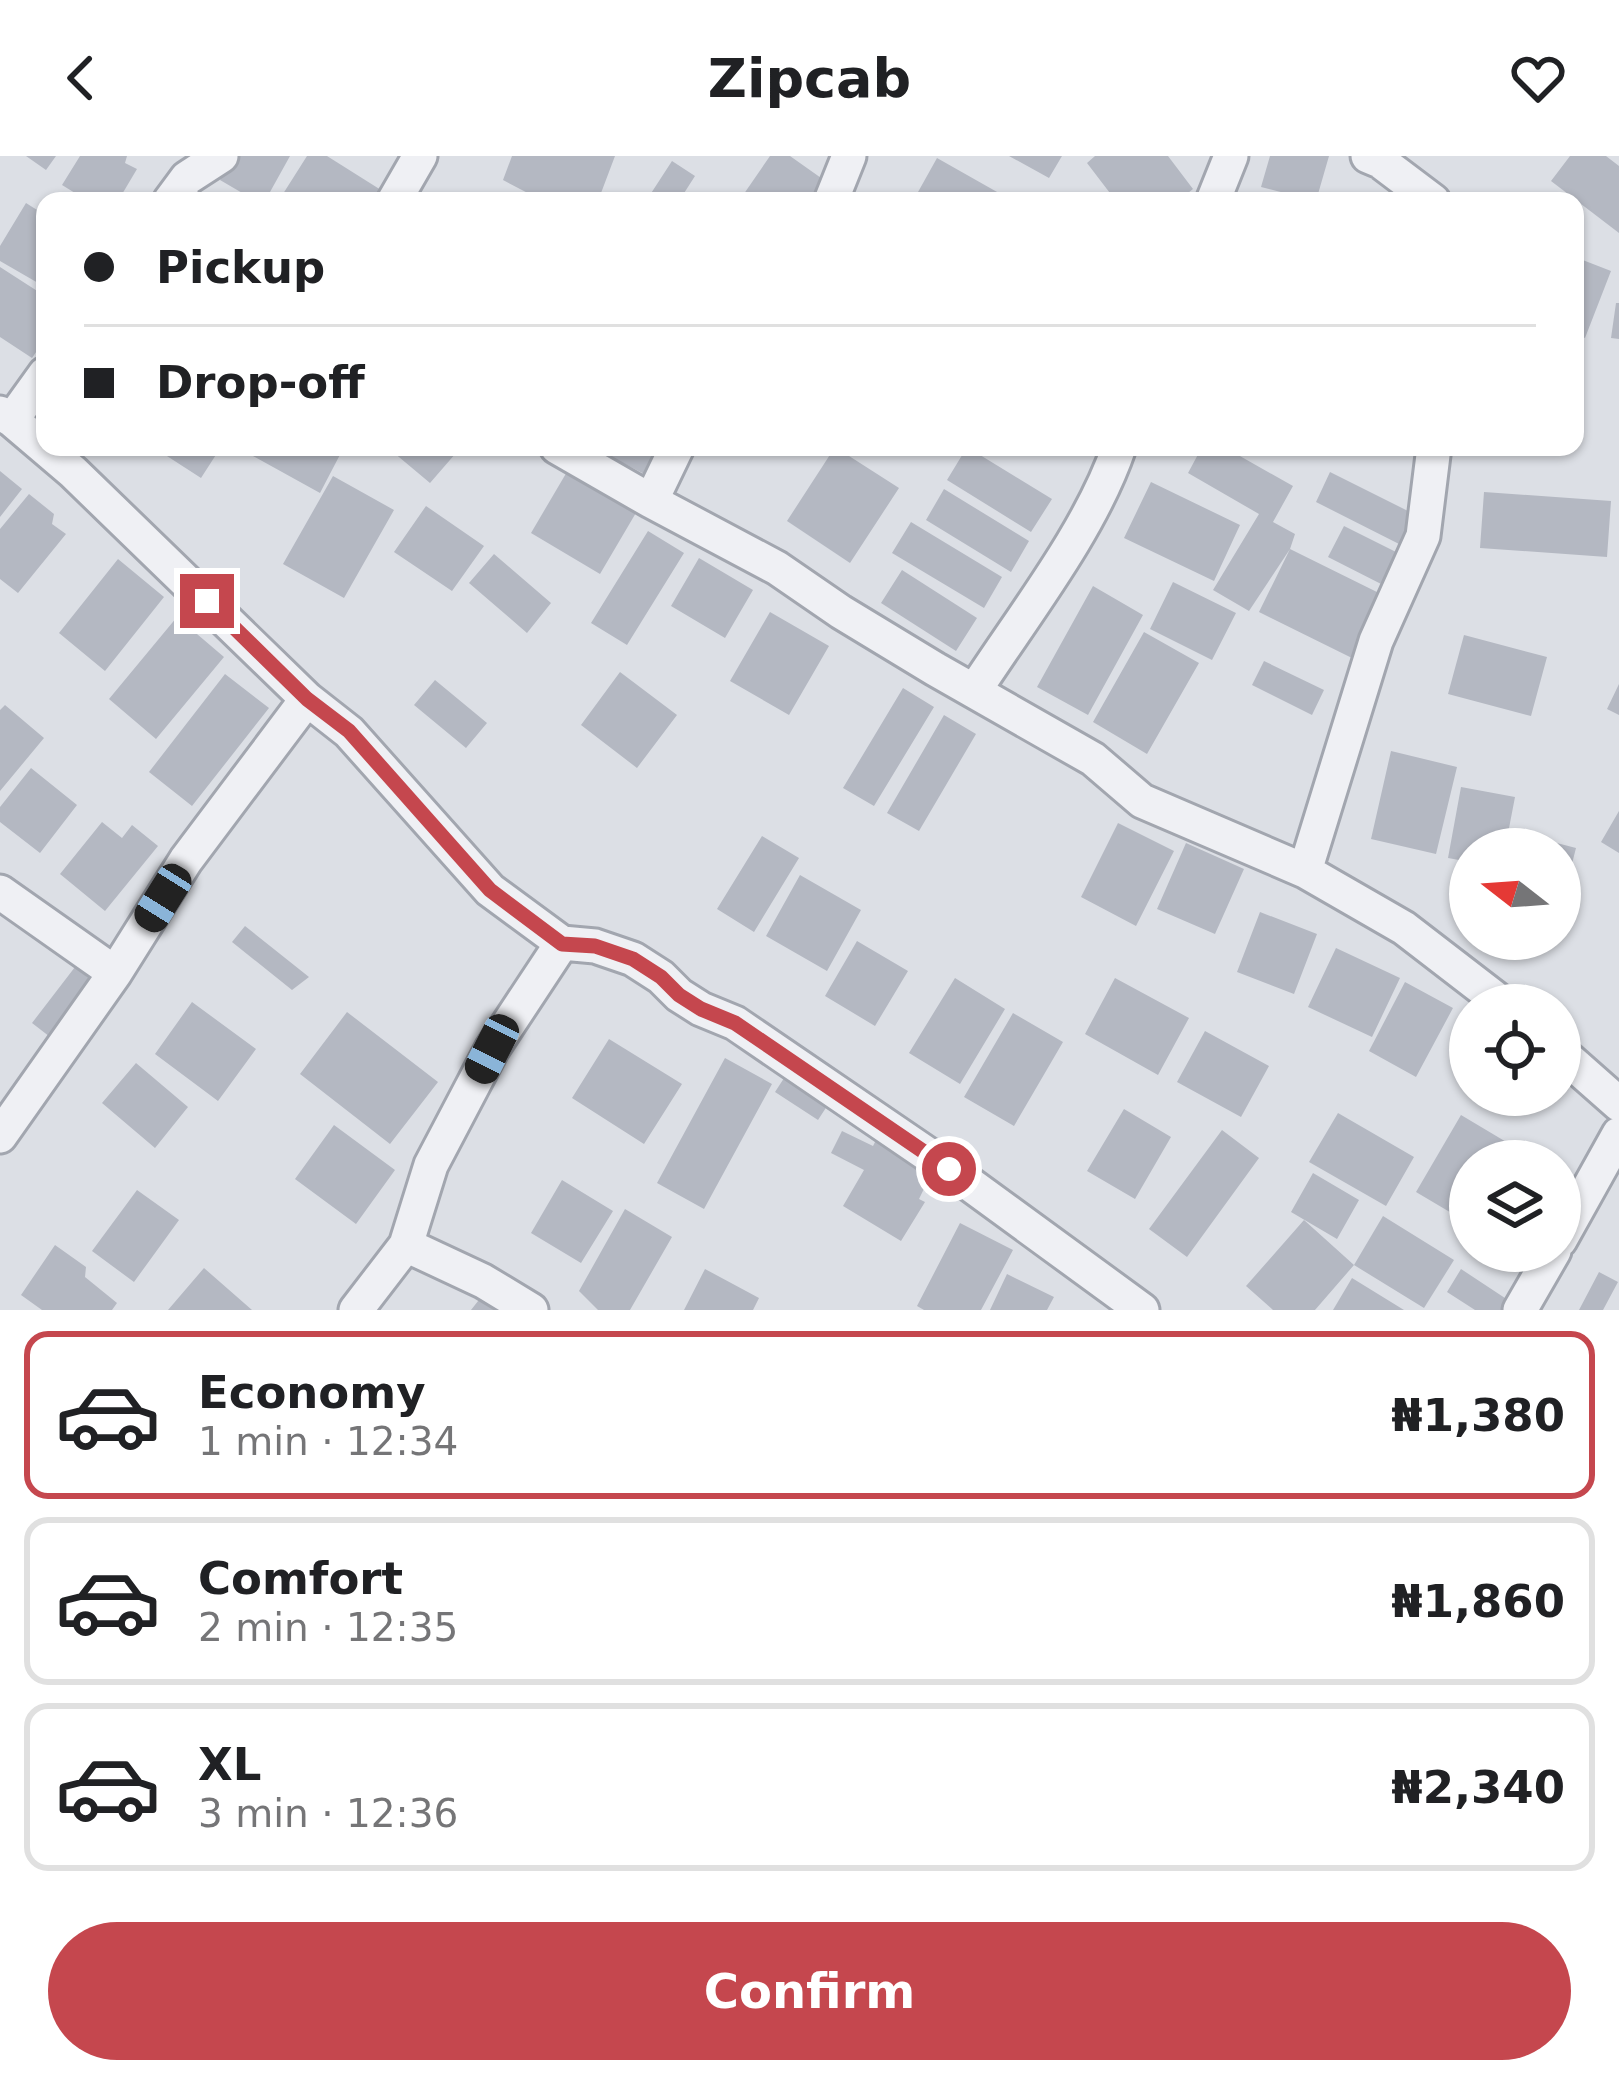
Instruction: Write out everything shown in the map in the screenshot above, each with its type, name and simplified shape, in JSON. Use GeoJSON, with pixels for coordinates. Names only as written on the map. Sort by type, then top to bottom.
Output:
{"type":"FeatureCollection","features":[{"type":"Feature","properties":{"kind":"street"},"geometry":{"type":"LineString","coordinates":[[177,192],[187,178],[221,156]]}},
{"type":"Feature","properties":{"kind":"street"},"geometry":{"type":"LineString","coordinates":[[399,192],[420,156]]}},
{"type":"Feature","properties":{"kind":"street"},"geometry":{"type":"LineString","coordinates":[[835,192],[849,156]]}},
{"type":"Feature","properties":{"kind":"street"},"geometry":{"type":"LineString","coordinates":[[1217,192],[1232,156]]}},
{"type":"Feature","properties":{"kind":"street"},"geometry":{"type":"LineString","coordinates":[[1368,156],[1421,192]]}},
{"type":"Feature","properties":{"kind":"street"},"geometry":{"type":"LineString","coordinates":[[36,384],[6,417],[36,442]]}},
{"type":"Feature","properties":{"kind":"street"},"geometry":{"type":"LineString","coordinates":[[54,456],[307,699],[349,731],[490,890],[562,944],[595,946],[633,959],[701,1009],[735,1023],[949,1169],[1142,1310]]}},
{"type":"Feature","properties":{"kind":"street"},"geometry":{"type":"LineString","coordinates":[[572,456],[777,568],[841,612],[1093,758],[1142,801],[1305,872],[1404,928],[1477,984]]}},
{"type":"Feature","properties":{"kind":"street"},"geometry":{"type":"LineString","coordinates":[[650,501],[672,456]]}},
{"type":"Feature","properties":{"kind":"street"},"geometry":{"type":"LineString","coordinates":[[975,690],[1083,525],[1116,456]]}},
{"type":"Feature","properties":{"kind":"street"},"geometry":{"type":"LineString","coordinates":[[1305,872],[1376,640],[1423,536],[1433,456]]}},
{"type":"Feature","properties":{"kind":"street"},"geometry":{"type":"LineString","coordinates":[[0,1136],[116,973],[186,860],[307,699]]}},
{"type":"Feature","properties":{"kind":"street"},"geometry":{"type":"LineString","coordinates":[[0,892],[116,973]]}},
{"type":"Feature","properties":{"kind":"street"},"geometry":{"type":"LineString","coordinates":[[356,1310],[406,1245],[431,1166],[492,1049],[562,944]]}},
{"type":"Feature","properties":{"kind":"street"},"geometry":{"type":"LineString","coordinates":[[1581,1071],[1619,1104]]}},
{"type":"Feature","properties":{"kind":"street"},"geometry":{"type":"LineString","coordinates":[[1581,1202],[1619,1134]]}},
{"type":"Feature","properties":{"kind":"street"},"geometry":{"type":"LineString","coordinates":[[406,1245],[531,1310]]}},
{"type":"Feature","properties":{"kind":"street"},"geometry":{"type":"LineString","coordinates":[[1520,1310],[1542,1272]]}},
{"type":"Feature","properties":{"kind":"building"},"geometry":{"type":"Polygon","coordinates":[[[26,156],[56,156],[46,170],[26,156]]]}},
{"type":"Feature","properties":{"kind":"building"},"geometry":{"type":"Polygon","coordinates":[[[80,156],[127,156],[125,163],[137,169],[123,192],[73,192],[62,185],[80,156]]]}},
{"type":"Feature","properties":{"kind":"building"},"geometry":{"type":"Polygon","coordinates":[[[234,156],[290,156],[270,192],[241,192],[220,180],[234,156]]]}},
{"type":"Feature","properties":{"kind":"building"},"geometry":{"type":"Polygon","coordinates":[[[307,156],[327,156],[381,190],[380,192],[284,192],[307,156]]]}},
{"type":"Feature","properties":{"kind":"building"},"geometry":{"type":"Polygon","coordinates":[[[512,156],[615,156],[601,192],[526,192],[503,180],[512,156]]]}},
{"type":"Feature","properties":{"kind":"building"},"geometry":{"type":"Polygon","coordinates":[[[770,156],[790,156],[831,185],[826,192],[745,192],[770,156]]]}},
{"type":"Feature","properties":{"kind":"building"},"geometry":{"type":"Polygon","coordinates":[[[1009,156],[1062,156],[1049,178],[1009,156]]]}},
{"type":"Feature","properties":{"kind":"building"},"geometry":{"type":"Polygon","coordinates":[[[1095,156],[1168,156],[1193,189],[1109,192],[1087,163],[1095,156]]]}},
{"type":"Feature","properties":{"kind":"building"},"geometry":{"type":"Polygon","coordinates":[[[1270,156],[1329,156],[1319,192],[1261,187],[1270,156]]]}},
{"type":"Feature","properties":{"kind":"building"},"geometry":{"type":"Polygon","coordinates":[[[1570,156],[1606,156],[1619,166],[1619,233],[1584,206],[1584,192],[1565,192],[1551,181],[1570,156]]]}},
{"type":"Feature","properties":{"kind":"building"},"geometry":{"type":"Polygon","coordinates":[[[937,158],[997,192],[918,192],[937,158]]]}},
{"type":"Feature","properties":{"kind":"building"},"geometry":{"type":"Polygon","coordinates":[[[672,161],[695,176],[685,192],[652,192],[672,161]]]}},
{"type":"Feature","properties":{"kind":"building"},"geometry":{"type":"Polygon","coordinates":[[[26,203],[36,209],[36,282],[0,261],[0,246],[26,203]]]}},
{"type":"Feature","properties":{"kind":"building"},"geometry":{"type":"Polygon","coordinates":[[[1584,260],[1611,271],[1584,338],[1584,260]]]}},
{"type":"Feature","properties":{"kind":"building"},"geometry":{"type":"Polygon","coordinates":[[[0,267],[36,290],[36,352],[32,358],[0,337],[0,267]]]}},
{"type":"Feature","properties":{"kind":"building"},"geometry":{"type":"Polygon","coordinates":[[[1619,303],[1619,339],[1611,338],[1619,303]]]}},
{"type":"Feature","properties":{"kind":"building"},"geometry":{"type":"Polygon","coordinates":[[[167,456],[215,456],[201,478],[167,456]]]}},
{"type":"Feature","properties":{"kind":"building"},"geometry":{"type":"Polygon","coordinates":[[[253,456],[339,456],[320,493],[253,456]]]}},
{"type":"Feature","properties":{"kind":"building"},"geometry":{"type":"Polygon","coordinates":[[[398,456],[453,456],[430,483],[398,456]]]}},
{"type":"Feature","properties":{"kind":"building"},"geometry":{"type":"Polygon","coordinates":[[[610,456],[663,456],[671,488],[610,456]]]}},
{"type":"Feature","properties":{"kind":"building"},"geometry":{"type":"Polygon","coordinates":[[[829,456],[849,456],[899,488],[850,563],[787,521],[829,456]]]}},
{"type":"Feature","properties":{"kind":"building"},"geometry":{"type":"Polygon","coordinates":[[[962,456],[982,456],[1052,499],[1031,532],[947,480],[962,456]]]}},
{"type":"Feature","properties":{"kind":"building"},"geometry":{"type":"Polygon","coordinates":[[[1197,456],[1240,456],[1293,486],[1273,522],[1295,534],[1290,549],[1249,611],[1213,590],[1259,514],[1188,473],[1197,456]]]}},
{"type":"Feature","properties":{"kind":"building"},"geometry":{"type":"Polygon","coordinates":[[[571,465],[640,506],[600,574],[531,533],[571,465]]]}},
{"type":"Feature","properties":{"kind":"building"},"geometry":{"type":"Polygon","coordinates":[[[0,471],[22,489],[0,517],[0,471]]]}},
{"type":"Feature","properties":{"kind":"building"},"geometry":{"type":"Polygon","coordinates":[[[1330,472],[1418,516],[1403,546],[1316,502],[1330,472]]]}},
{"type":"Feature","properties":{"kind":"building"},"geometry":{"type":"Polygon","coordinates":[[[333,476],[394,510],[344,598],[283,564],[333,476]]]}},
{"type":"Feature","properties":{"kind":"building"},"geometry":{"type":"Polygon","coordinates":[[[1151,482],[1240,525],[1214,581],[1124,538],[1151,482]]]}},
{"type":"Feature","properties":{"kind":"building"},"geometry":{"type":"Polygon","coordinates":[[[944,489],[1029,541],[1011,572],[926,520],[944,489]]]}},
{"type":"Feature","properties":{"kind":"building"},"geometry":{"type":"Polygon","coordinates":[[[1484,492],[1611,501],[1607,557],[1480,548],[1484,492]]]}},
{"type":"Feature","properties":{"kind":"building"},"geometry":{"type":"Polygon","coordinates":[[[29,494],[54,514],[52,524],[66,534],[18,593],[0,579],[0,529],[29,494]]]}},
{"type":"Feature","properties":{"kind":"building"},"geometry":{"type":"Polygon","coordinates":[[[426,506],[484,546],[452,591],[394,552],[426,506]]]}},
{"type":"Feature","properties":{"kind":"building"},"geometry":{"type":"Polygon","coordinates":[[[911,522],[1002,577],[984,608],[892,553],[911,522]]]}},
{"type":"Feature","properties":{"kind":"building"},"geometry":{"type":"Polygon","coordinates":[[[1344,526],[1402,555],[1387,587],[1328,557],[1344,526]]]}},
{"type":"Feature","properties":{"kind":"building"},"geometry":{"type":"Polygon","coordinates":[[[648,531],[684,553],[627,645],[591,623],[648,531]]]}},
{"type":"Feature","properties":{"kind":"building"},"geometry":{"type":"Polygon","coordinates":[[[1290,549],[1385,596],[1354,659],[1259,612],[1290,549]]]}},
{"type":"Feature","properties":{"kind":"building"},"geometry":{"type":"Polygon","coordinates":[[[494,554],[551,603],[527,633],[469,583],[494,554]]]}},
{"type":"Feature","properties":{"kind":"building"},"geometry":{"type":"Polygon","coordinates":[[[699,558],[753,590],[725,638],[671,606],[699,558]]]}},
{"type":"Feature","properties":{"kind":"building"},"geometry":{"type":"Polygon","coordinates":[[[118,559],[164,597],[105,671],[59,633],[118,559]]]}},
{"type":"Feature","properties":{"kind":"building"},"geometry":{"type":"Polygon","coordinates":[[[902,570],[977,618],[956,651],[881,603],[902,570]]]}},
{"type":"Feature","properties":{"kind":"building"},"geometry":{"type":"Polygon","coordinates":[[[1173,582],[1236,613],[1212,660],[1150,629],[1173,582]]]}},
{"type":"Feature","properties":{"kind":"building"},"geometry":{"type":"Polygon","coordinates":[[[1093,586],[1143,615],[1088,715],[1037,687],[1093,586]]]}},
{"type":"Feature","properties":{"kind":"building"},"geometry":{"type":"Polygon","coordinates":[[[770,612],[829,646],[789,715],[730,681],[770,612]]]}},
{"type":"Feature","properties":{"kind":"building"},"geometry":{"type":"Polygon","coordinates":[[[177,617],[224,657],[156,739],[109,699],[177,617]]]}},
{"type":"Feature","properties":{"kind":"building"},"geometry":{"type":"Polygon","coordinates":[[[1144,632],[1199,663],[1147,754],[1093,722],[1144,632]]]}},
{"type":"Feature","properties":{"kind":"building"},"geometry":{"type":"Polygon","coordinates":[[[1464,635],[1547,657],[1531,716],[1448,694],[1464,635]]]}},
{"type":"Feature","properties":{"kind":"building"},"geometry":{"type":"Polygon","coordinates":[[[1264,661],[1324,690],[1312,715],[1252,685],[1264,661]]]}},
{"type":"Feature","properties":{"kind":"building"},"geometry":{"type":"Polygon","coordinates":[[[620,672],[677,715],[637,768],[581,725],[620,672]]]}},
{"type":"Feature","properties":{"kind":"building"},"geometry":{"type":"Polygon","coordinates":[[[225,674],[269,708],[192,806],[149,772],[225,674]]]}},
{"type":"Feature","properties":{"kind":"building"},"geometry":{"type":"Polygon","coordinates":[[[435,680],[487,723],[466,748],[414,705],[435,680]]]}},
{"type":"Feature","properties":{"kind":"building"},"geometry":{"type":"Polygon","coordinates":[[[1619,684],[1619,715],[1607,709],[1619,684]]]}},
{"type":"Feature","properties":{"kind":"building"},"geometry":{"type":"Polygon","coordinates":[[[903,688],[934,707],[874,806],[843,788],[903,688]]]}},
{"type":"Feature","properties":{"kind":"building"},"geometry":{"type":"Polygon","coordinates":[[[5,705],[44,738],[0,791],[0,710],[5,705]]]}},
{"type":"Feature","properties":{"kind":"building"},"geometry":{"type":"Polygon","coordinates":[[[944,715],[976,734],[919,831],[887,813],[944,715]]]}},
{"type":"Feature","properties":{"kind":"building"},"geometry":{"type":"Polygon","coordinates":[[[1391,751],[1457,767],[1436,854],[1371,839],[1391,751]]]}},
{"type":"Feature","properties":{"kind":"building"},"geometry":{"type":"Polygon","coordinates":[[[31,768],[77,805],[40,853],[0,822],[0,807],[31,768]]]}},
{"type":"Feature","properties":{"kind":"building"},"geometry":{"type":"Polygon","coordinates":[[[1461,787],[1515,797],[1509,828],[1453,828],[1461,787]]]}},
{"type":"Feature","properties":{"kind":"building"},"geometry":{"type":"Polygon","coordinates":[[[1619,811],[1619,853],[1601,842],[1619,811]]]}},
{"type":"Feature","properties":{"kind":"building"},"geometry":{"type":"Polygon","coordinates":[[[102,822],[122,838],[132,825],[158,846],[105,911],[60,874],[102,822]]]}},
{"type":"Feature","properties":{"kind":"building"},"geometry":{"type":"Polygon","coordinates":[[[1118,823],[1174,851],[1136,926],[1081,897],[1118,823]]]}},
{"type":"Feature","properties":{"kind":"building"},"geometry":{"type":"Polygon","coordinates":[[[762,836],[799,858],[754,932],[717,909],[762,836]]]}},
{"type":"Feature","properties":{"kind":"building"},"geometry":{"type":"Polygon","coordinates":[[[1186,843],[1244,869],[1215,934],[1157,909],[1186,843]]]}},
{"type":"Feature","properties":{"kind":"building"},"geometry":{"type":"Polygon","coordinates":[[[800,875],[861,910],[827,971],[766,936],[800,875]]]}},
{"type":"Feature","properties":{"kind":"building"},"geometry":{"type":"Polygon","coordinates":[[[1260,912],[1317,934],[1294,994],[1237,972],[1260,912]]]}},
{"type":"Feature","properties":{"kind":"building"},"geometry":{"type":"Polygon","coordinates":[[[245,926],[309,977],[292,990],[232,942],[245,926]]]}},
{"type":"Feature","properties":{"kind":"building"},"geometry":{"type":"Polygon","coordinates":[[[857,941],[908,971],[875,1026],[825,996],[857,941]]]}},
{"type":"Feature","properties":{"kind":"building"},"geometry":{"type":"Polygon","coordinates":[[[1336,948],[1400,978],[1372,1037],[1308,1007],[1336,948]]]}},
{"type":"Feature","properties":{"kind":"building"},"geometry":{"type":"Polygon","coordinates":[[[75,967],[97,985],[54,1040],[32,1023],[75,967]]]}},
{"type":"Feature","properties":{"kind":"building"},"geometry":{"type":"Polygon","coordinates":[[[955,978],[1005,1009],[960,1084],[909,1053],[955,978]]]}},
{"type":"Feature","properties":{"kind":"building"},"geometry":{"type":"Polygon","coordinates":[[[1115,978],[1189,1018],[1158,1075],[1085,1034],[1115,978]]]}},
{"type":"Feature","properties":{"kind":"building"},"geometry":{"type":"Polygon","coordinates":[[[1405,982],[1449,1006],[1449,1015],[1416,1077],[1369,1051],[1405,982]]]}},
{"type":"Feature","properties":{"kind":"building"},"geometry":{"type":"Polygon","coordinates":[[[192,1002],[256,1049],[218,1101],[155,1054],[192,1002]]]}},
{"type":"Feature","properties":{"kind":"building"},"geometry":{"type":"Polygon","coordinates":[[[347,1012],[438,1082],[390,1144],[300,1074],[347,1012]]]}},
{"type":"Feature","properties":{"kind":"building"},"geometry":{"type":"Polygon","coordinates":[[[1013,1013],[1063,1042],[1014,1126],[964,1097],[1013,1013]]]}},
{"type":"Feature","properties":{"kind":"building"},"geometry":{"type":"Polygon","coordinates":[[[1205,1031],[1269,1066],[1241,1117],[1177,1082],[1205,1031]]]}},
{"type":"Feature","properties":{"kind":"building"},"geometry":{"type":"Polygon","coordinates":[[[609,1039],[682,1084],[644,1144],[572,1098],[609,1039]]]}},
{"type":"Feature","properties":{"kind":"building"},"geometry":{"type":"Polygon","coordinates":[[[725,1058],[772,1084],[704,1209],[657,1183],[725,1058]]]}},
{"type":"Feature","properties":{"kind":"building"},"geometry":{"type":"Polygon","coordinates":[[[136,1063],[188,1107],[155,1148],[102,1103],[136,1063]]]}},
{"type":"Feature","properties":{"kind":"building"},"geometry":{"type":"Polygon","coordinates":[[[788,1072],[831,1100],[818,1120],[775,1092],[788,1072]]]}},
{"type":"Feature","properties":{"kind":"building"},"geometry":{"type":"Polygon","coordinates":[[[1124,1109],[1171,1137],[1135,1199],[1087,1171],[1124,1109]]]}},
{"type":"Feature","properties":{"kind":"building"},"geometry":{"type":"Polygon","coordinates":[[[1338,1113],[1414,1157],[1386,1206],[1309,1162],[1338,1113]]]}},
{"type":"Feature","properties":{"kind":"building"},"geometry":{"type":"Polygon","coordinates":[[[1460,1116],[1503,1140],[1449,1140],[1449,1212],[1416,1192],[1460,1116]]]}},
{"type":"Feature","properties":{"kind":"building"},"geometry":{"type":"Polygon","coordinates":[[[334,1125],[395,1170],[356,1224],[295,1179],[334,1125]]]}},
{"type":"Feature","properties":{"kind":"building"},"geometry":{"type":"Polygon","coordinates":[[[1222,1130],[1259,1158],[1187,1257],[1149,1229],[1222,1130]]]}},
{"type":"Feature","properties":{"kind":"building"},"geometry":{"type":"Polygon","coordinates":[[[842,1131],[873,1146],[878,1136],[936,1164],[919,1199],[925,1202],[901,1241],[843,1206],[864,1170],[831,1153],[842,1131]]]}},
{"type":"Feature","properties":{"kind":"building"},"geometry":{"type":"Polygon","coordinates":[[[1313,1173],[1359,1200],[1337,1239],[1291,1212],[1313,1173]]]}},
{"type":"Feature","properties":{"kind":"building"},"geometry":{"type":"Polygon","coordinates":[[[562,1180],[613,1211],[581,1263],[531,1233],[562,1180]]]}},
{"type":"Feature","properties":{"kind":"building"},"geometry":{"type":"Polygon","coordinates":[[[137,1190],[179,1220],[134,1282],[92,1251],[137,1190]]]}},
{"type":"Feature","properties":{"kind":"building"},"geometry":{"type":"Polygon","coordinates":[[[625,1209],[672,1237],[630,1310],[598,1310],[579,1291],[625,1209]]]}},
{"type":"Feature","properties":{"kind":"building"},"geometry":{"type":"Polygon","coordinates":[[[1383,1216],[1449,1257],[1449,1268],[1424,1308],[1354,1265],[1383,1216]]]}},
{"type":"Feature","properties":{"kind":"building"},"geometry":{"type":"Polygon","coordinates":[[[1304,1220],[1354,1265],[1315,1310],[1273,1310],[1246,1286],[1304,1220]]]}},
{"type":"Feature","properties":{"kind":"building"},"geometry":{"type":"Polygon","coordinates":[[[960,1223],[1013,1250],[981,1310],[924,1310],[917,1306],[960,1223]]]}},
{"type":"Feature","properties":{"kind":"building"},"geometry":{"type":"Polygon","coordinates":[[[55,1245],[86,1267],[85,1277],[117,1303],[112,1310],[42,1310],[21,1295],[55,1245]]]}},
{"type":"Feature","properties":{"kind":"building"},"geometry":{"type":"Polygon","coordinates":[[[204,1268],[252,1310],[168,1310],[204,1268]]]}},
{"type":"Feature","properties":{"kind":"building"},"geometry":{"type":"Polygon","coordinates":[[[705,1269],[759,1298],[753,1310],[684,1310],[705,1269]]]}},
{"type":"Feature","properties":{"kind":"building"},"geometry":{"type":"Polygon","coordinates":[[[1459,1272],[1466,1272],[1514,1304],[1510,1310],[1475,1310],[1447,1292],[1459,1272]]]}},
{"type":"Feature","properties":{"kind":"building"},"geometry":{"type":"Polygon","coordinates":[[[1599,1272],[1618,1282],[1603,1310],[1579,1310],[1599,1272]]]}},
{"type":"Feature","properties":{"kind":"building"},"geometry":{"type":"Polygon","coordinates":[[[1007,1274],[1054,1297],[1047,1310],[990,1310],[1007,1274]]]}},
{"type":"Feature","properties":{"kind":"building"},"geometry":{"type":"Polygon","coordinates":[[[1352,1278],[1404,1310],[1333,1310],[1352,1278]]]}},
{"type":"Feature","properties":{"kind":"building"},"geometry":{"type":"Polygon","coordinates":[[[482,1296],[501,1310],[471,1310],[482,1296]]]}},
{"type":"Feature","properties":{"kind":"route"},"geometry":{"type":"LineString","coordinates":[[207,601],[307,699],[349,731],[490,890],[562,944],[595,946],[633,959],[679,995],[735,1023],[949,1169]]}}]}
